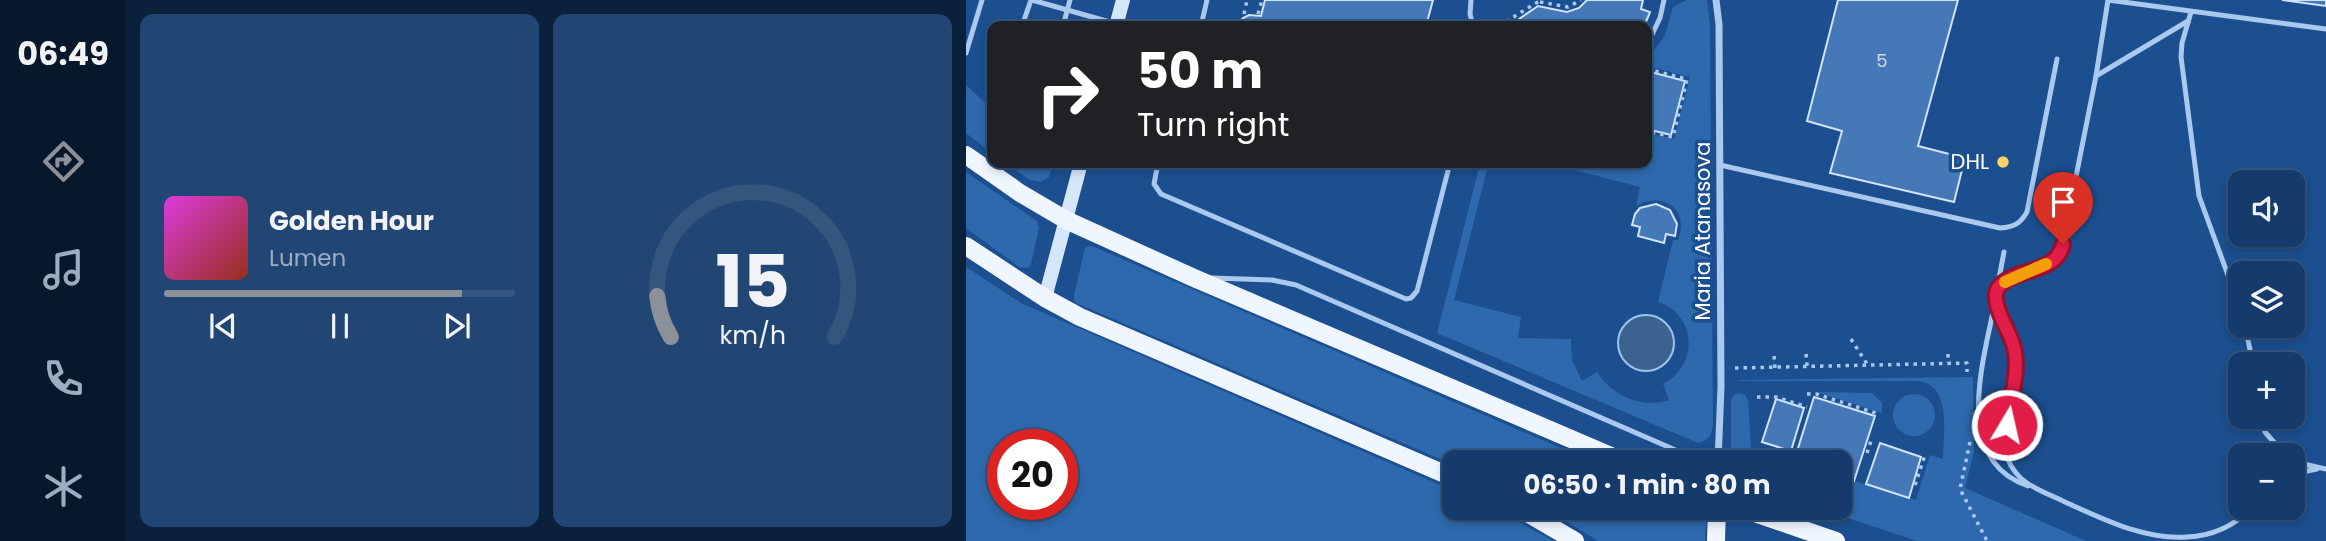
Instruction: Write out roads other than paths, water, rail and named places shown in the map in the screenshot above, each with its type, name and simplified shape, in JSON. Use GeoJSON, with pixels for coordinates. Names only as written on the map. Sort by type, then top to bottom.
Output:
{"type":"FeatureCollection","features":[{"type":"Feature","properties":{"kind":"main road"},"geometry":{"type":"LineString","coordinates":[[966,155],[1020,193],[1066,220],[1194,278],[1597,450]]}},
{"type":"Feature","properties":{"kind":"main road"},"geometry":{"type":"LineString","coordinates":[[966,246],[1045,298],[1110,331],[1442,473]]}},
{"type":"Feature","properties":{"kind":"main road"},"geometry":{"type":"LineString","coordinates":[[1540,520],[1575,541]]}},
{"type":"Feature","properties":{"kind":"main road"},"geometry":{"type":"LineString","coordinates":[[1716,541],[1717,520]]}},
{"type":"Feature","properties":{"kind":"main road"},"geometry":{"type":"LineString","coordinates":[[1775,520],[1836,541]]}},
{"type":"Feature","properties":{"kind":"street"},"geometry":{"type":"LineString","coordinates":[[1117,21],[1123,0]]}},
{"type":"Feature","properties":{"kind":"street","name":"Maria Atanasova"},"geometry":{"type":"LineString","coordinates":[[1716,0],[1719,24],[1720,165],[1721,387],[1718,450]]}},
{"type":"Feature","properties":{"kind":"street"},"geometry":{"type":"LineString","coordinates":[[1045,298],[1080,168]]}},
{"type":"Feature","properties":{"kind":"lane"},"geometry":{"type":"LineString","coordinates":[[966,54],[982,0]]}},
{"type":"Feature","properties":{"kind":"lane"},"geometry":{"type":"LineString","coordinates":[[1024,21],[1031,0],[1103,21]]}},
{"type":"Feature","properties":{"kind":"lane"},"geometry":{"type":"LineString","coordinates":[[1065,21],[1070,0]]}},
{"type":"Feature","properties":{"kind":"lane"},"geometry":{"type":"LineString","coordinates":[[1201,21],[1207,0]]}},
{"type":"Feature","properties":{"kind":"lane"},"geometry":{"type":"LineString","coordinates":[[1471,0],[1472,21]]}},
{"type":"Feature","properties":{"kind":"lane"},"geometry":{"type":"LineString","coordinates":[[1652,35],[1660,18],[1664,0]]}},
{"type":"Feature","properties":{"kind":"lane"},"geometry":{"type":"LineString","coordinates":[[2034,488],[2018,475],[2007,453],[2007,425],[2016,358],[1996,293],[2006,282],[2050,262],[2061,251],[2096,76],[2108,0],[2326,29]]}},
{"type":"Feature","properties":{"kind":"lane"},"geometry":{"type":"LineString","coordinates":[[2191,12],[2181,57],[2199,196],[2228,275]]}},
{"type":"Feature","properties":{"kind":"lane"},"geometry":{"type":"LineString","coordinates":[[2096,76],[2188,21]]}},
{"type":"Feature","properties":{"kind":"lane"},"geometry":{"type":"LineString","coordinates":[[1720,165],[2000,228],[2012,227],[2021,222],[2027,212],[2057,59]]}},
{"type":"Feature","properties":{"kind":"lane"},"geometry":{"type":"LineString","coordinates":[[1157,168],[1154,184],[1161,194],[1406,299],[1411,298],[1417,291],[1449,168]]}},
{"type":"Feature","properties":{"kind":"lane"},"geometry":{"type":"LineString","coordinates":[[2004,252],[1980,385],[1979,419],[1981,438],[1990,457],[2004,474],[2017,482],[2129,528],[2165,537],[2214,533],[2238,520]]}},
{"type":"Feature","properties":{"kind":"lane"},"geometry":{"type":"LineString","coordinates":[[1194,278],[1272,280],[1296,285],[1675,450]]}},
{"type":"Feature","properties":{"kind":"lane"},"geometry":{"type":"LineString","coordinates":[[2264,429],[2275,443]]}},
{"type":"Feature","properties":{"kind":"lane"},"geometry":{"type":"LineString","coordinates":[[2305,464],[2326,469]]}},
{"type":"Feature","properties":{"kind":"lane"},"geometry":{"type":"LineString","coordinates":[[2305,471],[2326,469]]}},
{"type":"Feature","properties":{"kind":"place","name":"DHL"},"geometry":{"type":"Point","coordinates":[2003,162]}}]}
